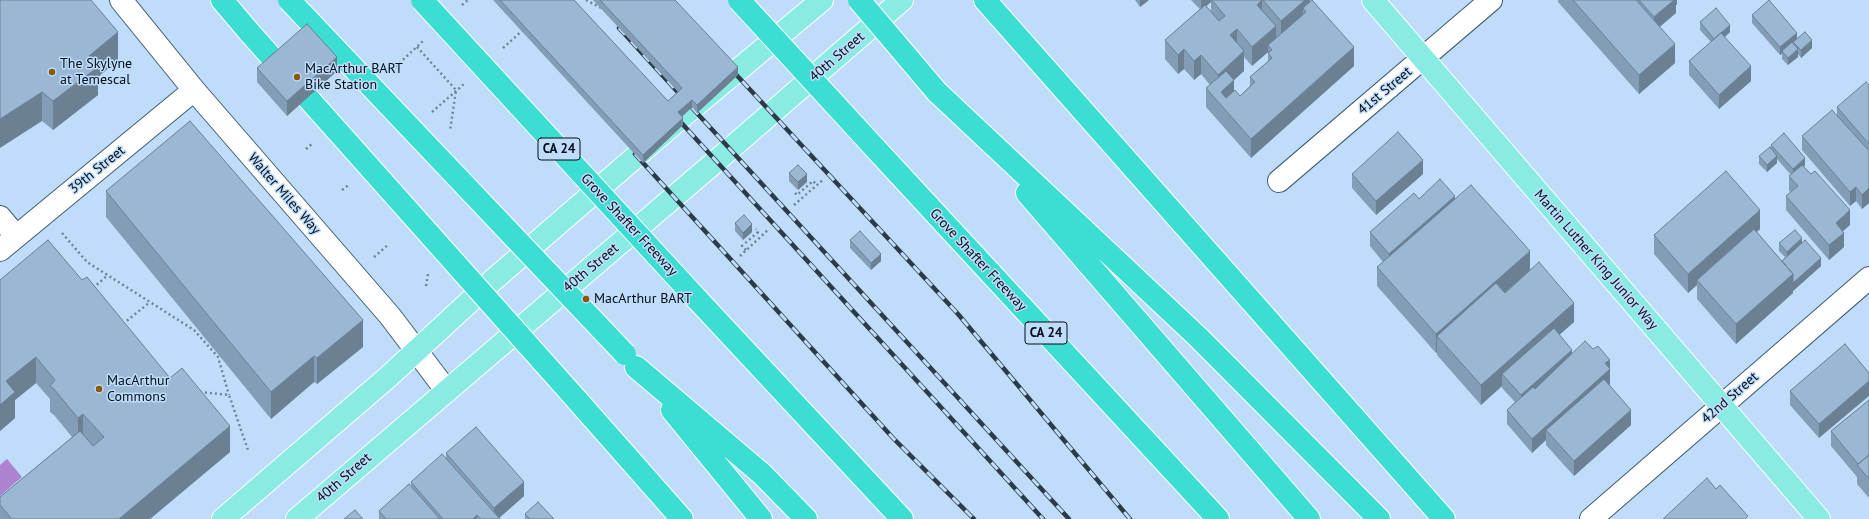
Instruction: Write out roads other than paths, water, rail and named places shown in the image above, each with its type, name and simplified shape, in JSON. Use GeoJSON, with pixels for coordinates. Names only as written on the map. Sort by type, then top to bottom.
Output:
{"type":"FeatureCollection","features":[{"type":"Feature","properties":{"kind":"highway"},"geometry":{"type":"LineString","coordinates":[[222,0],[682,519]]}},
{"type":"Feature","properties":{"kind":"highway"},"geometry":{"type":"LineString","coordinates":[[288,0],[630,360],[761,519]]}},
{"type":"Feature","properties":{"kind":"highway","name":"Grove Shafter Freeway"},"geometry":{"type":"LineString","coordinates":[[422,0],[902,519]]}},
{"type":"Feature","properties":{"kind":"highway","name":"Grove Shafter Freeway"},"geometry":{"type":"LineString","coordinates":[[739,0],[1218,519]]}},
{"type":"Feature","properties":{"kind":"highway"},"geometry":{"type":"LineString","coordinates":[[859,0],[937,92],[1309,519]]}},
{"type":"Feature","properties":{"kind":"highway"},"geometry":{"type":"LineString","coordinates":[[985,0],[1444,519]]}},
{"type":"Feature","properties":{"kind":"highway"},"geometry":{"type":"LineString","coordinates":[[937,92],[1198,337],[1379,519]]}},
{"type":"Feature","properties":{"kind":"highway"},"geometry":{"type":"LineString","coordinates":[[630,360],[762,474],[806,519]]}},
{"type":"Feature","properties":{"kind":"main road"},"geometry":{"type":"LineString","coordinates":[[223,519],[417,350],[516,260],[684,115],[822,0]]}},
{"type":"Feature","properties":{"kind":"main road","name":"40th Street"},"geometry":{"type":"LineString","coordinates":[[297,519],[446,390],[722,156],[902,0]]}},
{"type":"Feature","properties":{"kind":"main road","name":"Martin Luther King Junior Way"},"geometry":{"type":"LineString","coordinates":[[1373,0],[1819,519]]}},
{"type":"Feature","properties":{"kind":"street","name":"Walter Miles Way"},"geometry":{"type":"LineString","coordinates":[[121,0],[194,90],[375,298],[417,350],[446,390]]}},
{"type":"Feature","properties":{"kind":"street","name":"41st Street"},"geometry":{"type":"LineString","coordinates":[[1279,181],[1491,0]]}},
{"type":"Feature","properties":{"kind":"street","name":"39th Street"},"geometry":{"type":"LineString","coordinates":[[0,250],[194,90]]}},
{"type":"Feature","properties":{"kind":"street"},"geometry":{"type":"LineString","coordinates":[[0,217],[16,236]]}},
{"type":"Feature","properties":{"kind":"street","name":"42nd Street"},"geometry":{"type":"LineString","coordinates":[[1591,519],[1869,278]]}},
{"type":"Feature","properties":{"kind":"railway"},"geometry":{"type":"LineString","coordinates":[[619,28],[1069,519]]}},
{"type":"Feature","properties":{"kind":"railway"},"geometry":{"type":"LineString","coordinates":[[730,68],[958,314],[1130,519]]}},
{"type":"Feature","properties":{"kind":"railway"},"geometry":{"type":"LineString","coordinates":[[676,117],[1043,519]]}},
{"type":"Feature","properties":{"kind":"railway"},"geometry":{"type":"LineString","coordinates":[[635,154],[893,438],[974,519]]}},
{"type":"Feature","properties":{"kind":"place","name":"The Skylyne at Temescal"},"geometry":{"type":"Point","coordinates":[52,72]}},
{"type":"Feature","properties":{"kind":"place","name":"MacArthur BART Bike Station"},"geometry":{"type":"Point","coordinates":[297,77]}},
{"type":"Feature","properties":{"kind":"place","name":"MacArthur BART"},"geometry":{"type":"Point","coordinates":[586,299]}},
{"type":"Feature","properties":{"kind":"place","name":"MacArthur Commons"},"geometry":{"type":"Point","coordinates":[99,389]}}]}
